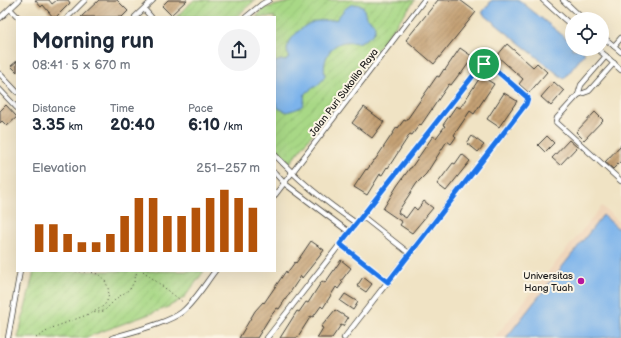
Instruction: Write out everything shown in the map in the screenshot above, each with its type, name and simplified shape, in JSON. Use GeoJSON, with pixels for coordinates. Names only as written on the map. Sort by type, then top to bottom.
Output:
{"type":"FeatureCollection","features":[{"type":"Feature","properties":{"kind":"street"},"geometry":{"type":"LineString","coordinates":[[0,18],[19,0]]}},
{"type":"Feature","properties":{"kind":"street"},"geometry":{"type":"LineString","coordinates":[[69,16],[85,0]]}},
{"type":"Feature","properties":{"kind":"street"},"geometry":{"type":"LineString","coordinates":[[139,14],[153,0]]}},
{"type":"Feature","properties":{"kind":"street"},"geometry":{"type":"LineString","coordinates":[[247,16],[269,0]]}},
{"type":"Feature","properties":{"kind":"street","name":"Jalan Puri Sukolilo Raya"},"geometry":{"type":"LineString","coordinates":[[276,194],[424,0]]}},
{"type":"Feature","properties":{"kind":"street"},"geometry":{"type":"LineString","coordinates":[[543,0],[565,20]]}},
{"type":"Feature","properties":{"kind":"street"},"geometry":{"type":"LineString","coordinates":[[548,5],[553,0]]}},
{"type":"Feature","properties":{"kind":"street"},"geometry":{"type":"LineString","coordinates":[[563,0],[576,12]]}},
{"type":"Feature","properties":{"kind":"street"},"geometry":{"type":"LineString","coordinates":[[10,9],[17,16]]}},
{"type":"Feature","properties":{"kind":"street"},"geometry":{"type":"LineString","coordinates":[[614,46],[621,38]]}},
{"type":"Feature","properties":{"kind":"street"},"geometry":{"type":"LineString","coordinates":[[609,42],[621,52]]}},
{"type":"Feature","properties":{"kind":"street"},"geometry":{"type":"LineString","coordinates":[[621,70],[606,56],[581,85],[578,95],[557,118],[556,122],[621,180]]}},
{"type":"Feature","properties":{"kind":"street"},"geometry":{"type":"LineString","coordinates":[[578,95],[589,91],[614,63]]}},
{"type":"Feature","properties":{"kind":"street"},"geometry":{"type":"LineString","coordinates":[[267,338],[480,67],[484,64],[488,65],[528,98],[526,104],[344,338]]}},
{"type":"Feature","properties":{"kind":"street"},"geometry":{"type":"LineString","coordinates":[[0,74],[16,91]]}},
{"type":"Feature","properties":{"kind":"street"},"geometry":{"type":"LineString","coordinates":[[0,90],[16,107]]}},
{"type":"Feature","properties":{"kind":"street"},"geometry":{"type":"LineString","coordinates":[[276,156],[292,173],[320,197],[356,223]]}},
{"type":"Feature","properties":{"kind":"street"},"geometry":{"type":"LineString","coordinates":[[276,174],[284,183],[349,232]]}},
{"type":"Feature","properties":{"kind":"street"},"geometry":{"type":"LineString","coordinates":[[313,205],[320,197]]}},
{"type":"Feature","properties":{"kind":"street"},"geometry":{"type":"LineString","coordinates":[[362,216],[410,254]]}},
{"type":"Feature","properties":{"kind":"street"},"geometry":{"type":"LineString","coordinates":[[340,244],[388,282]]}},
{"type":"Feature","properties":{"kind":"street"},"geometry":{"type":"LineString","coordinates":[[8,338],[20,272]]}},
{"type":"Feature","properties":{"kind":"street"},"geometry":{"type":"LineString","coordinates":[[112,338],[168,320],[178,315],[187,307],[214,272]]}},
{"type":"Feature","properties":{"kind":"path"},"geometry":{"type":"LineString","coordinates":[[85,272],[98,275],[108,285],[109,292],[106,303],[92,313]]}},
{"type":"Feature","properties":{"kind":"path"},"geometry":{"type":"LineString","coordinates":[[36,338],[52,328],[92,313],[104,311],[117,298],[126,292],[134,282],[138,272]]}},
{"type":"Feature","properties":{"kind":"path"},"geometry":{"type":"LineString","coordinates":[[144,272],[182,301],[187,307]]}},
{"type":"Feature","properties":{"kind":"shaded area","name":"Universitas Hang Tuah"},"geometry":{"type":"Polygon","coordinates":[[[602,206],[621,224],[621,338],[494,338],[602,206]]]}},
{"type":"Feature","properties":{"kind":"green space"},"geometry":{"type":"Polygon","coordinates":[[[194,0],[255,0],[237,16],[177,16],[194,0]]]}},
{"type":"Feature","properties":{"kind":"green space"},"geometry":{"type":"Polygon","coordinates":[[[298,0],[415,0],[290,163],[276,147],[276,16],[257,16],[265,8],[298,0]]]}},
{"type":"Feature","properties":{"kind":"green space"},"geometry":{"type":"Polygon","coordinates":[[[34,272],[203,272],[184,298],[166,308],[84,338],[18,338],[34,272]]]}},
{"type":"Feature","properties":{"kind":"water"},"geometry":{"type":"Polygon","coordinates":[[[492,0],[519,0],[565,37],[565,56],[583,56],[564,79],[482,13],[492,0]]]}},
{"type":"Feature","properties":{"kind":"water"},"geometry":{"type":"Polygon","coordinates":[[[356,4],[363,6],[366,17],[374,24],[375,28],[372,35],[360,42],[345,42],[339,43],[335,46],[328,54],[324,71],[325,76],[323,80],[304,95],[304,103],[298,109],[287,112],[278,108],[276,102],[276,62],[281,60],[285,61],[289,57],[287,52],[288,46],[293,36],[303,27],[313,22],[337,19],[347,7],[356,4]]]}},
{"type":"Feature","properties":{"kind":"water","name":"Universitas Hang Tuah"},"geometry":{"type":"Polygon","coordinates":[[[603,215],[621,231],[621,335],[601,338],[506,338],[603,215]]]}},
{"type":"Feature","properties":{"kind":"building"},"geometry":{"type":"Polygon","coordinates":[[[35,0],[49,0],[52,4],[57,0],[68,0],[70,3],[57,16],[52,16],[43,5],[41,7],[35,0]]]}},
{"type":"Feature","properties":{"kind":"building"},"geometry":{"type":"Polygon","coordinates":[[[99,0],[117,0],[128,11],[123,16],[82,16],[99,0]]]}},
{"type":"Feature","properties":{"kind":"building"},"geometry":{"type":"Polygon","coordinates":[[[168,0],[187,0],[171,15],[162,6],[168,0]]]}},
{"type":"Feature","properties":{"kind":"building"},"geometry":{"type":"Polygon","coordinates":[[[438,0],[460,0],[476,12],[434,64],[406,40],[438,0]]]}},
{"type":"Feature","properties":{"kind":"building"},"geometry":{"type":"Polygon","coordinates":[[[507,44],[533,67],[537,63],[547,72],[529,93],[519,84],[523,79],[497,56],[507,44]]]}},
{"type":"Feature","properties":{"kind":"building"},"geometry":{"type":"Polygon","coordinates":[[[460,48],[473,57],[461,74],[460,73],[451,85],[449,84],[421,125],[420,124],[412,135],[410,134],[388,168],[387,167],[382,175],[380,174],[367,195],[354,187],[366,169],[367,170],[375,160],[397,127],[398,128],[404,120],[406,121],[437,76],[439,77],[444,69],[445,70],[460,48]]]}},
{"type":"Feature","properties":{"kind":"building"},"geometry":{"type":"Polygon","coordinates":[[[16,62],[16,71],[11,66],[16,62]]]}},
{"type":"Feature","properties":{"kind":"building"},"geometry":{"type":"Polygon","coordinates":[[[481,76],[494,84],[474,114],[470,111],[454,135],[456,137],[451,144],[447,141],[426,174],[417,183],[399,210],[398,213],[406,218],[414,207],[417,210],[424,201],[433,208],[412,233],[400,225],[402,222],[383,209],[397,186],[433,136],[436,138],[445,126],[443,125],[456,106],[460,108],[481,76]]]}},
{"type":"Feature","properties":{"kind":"building"},"geometry":{"type":"Polygon","coordinates":[[[554,82],[564,91],[551,106],[541,97],[554,82]]]}},
{"type":"Feature","properties":{"kind":"building"},"geometry":{"type":"Polygon","coordinates":[[[504,93],[517,101],[499,127],[487,119],[504,93]]]}},
{"type":"Feature","properties":{"kind":"building"},"geometry":{"type":"Polygon","coordinates":[[[6,105],[16,116],[16,118],[7,126],[2,121],[0,123],[0,111],[6,105]]]}},
{"type":"Feature","properties":{"kind":"building"},"geometry":{"type":"Polygon","coordinates":[[[364,107],[384,122],[372,138],[352,123],[364,107]]]}},
{"type":"Feature","properties":{"kind":"building"},"geometry":{"type":"Polygon","coordinates":[[[595,112],[603,120],[584,140],[576,132],[595,112]]]}},
{"type":"Feature","properties":{"kind":"building"},"geometry":{"type":"Polygon","coordinates":[[[472,136],[484,145],[478,152],[467,143],[472,136]]]}},
{"type":"Feature","properties":{"kind":"building"},"geometry":{"type":"Polygon","coordinates":[[[547,136],[554,143],[545,152],[538,145],[547,136]]]}},
{"type":"Feature","properties":{"kind":"building"},"geometry":{"type":"Polygon","coordinates":[[[569,140],[577,147],[560,165],[552,158],[569,140]]]}},
{"type":"Feature","properties":{"kind":"building"},"geometry":{"type":"Polygon","coordinates":[[[621,145],[621,161],[613,169],[605,162],[621,145]]]}},
{"type":"Feature","properties":{"kind":"building"},"geometry":{"type":"Polygon","coordinates":[[[462,154],[470,161],[446,191],[437,184],[462,154]]]}},
{"type":"Feature","properties":{"kind":"building"},"geometry":{"type":"Polygon","coordinates":[[[311,241],[324,250],[319,257],[302,278],[301,276],[279,309],[277,308],[270,317],[257,338],[239,338],[255,311],[263,302],[264,303],[286,271],[287,273],[295,262],[296,263],[311,241]]]}},
{"type":"Feature","properties":{"kind":"building"},"geometry":{"type":"Polygon","coordinates":[[[341,260],[351,268],[341,281],[343,282],[338,289],[336,287],[323,308],[321,306],[313,317],[311,316],[297,338],[280,338],[297,311],[299,312],[306,302],[308,303],[322,281],[325,283],[341,260]]]}},
{"type":"Feature","properties":{"kind":"building"},"geometry":{"type":"Polygon","coordinates":[[[363,277],[372,284],[366,292],[357,286],[363,277]]]}},
{"type":"Feature","properties":{"kind":"building"},"geometry":{"type":"Polygon","coordinates":[[[345,294],[358,302],[353,310],[340,301],[345,294]]]}},
{"type":"Feature","properties":{"kind":"building"},"geometry":{"type":"Polygon","coordinates":[[[335,310],[348,318],[343,326],[341,325],[332,338],[317,338],[323,328],[321,327],[335,310]]]}},
{"type":"Feature","properties":{"kind":"place","name":"Universitas Hang Tuah"},"geometry":{"type":"Point","coordinates":[581,281]}},
{"type":"Feature","properties":{"kind":"route"},"geometry":{"type":"LineString","coordinates":[[484,64],[490,65],[528,98],[528,100],[388,282],[340,244],[480,67],[484,64]]}}]}
